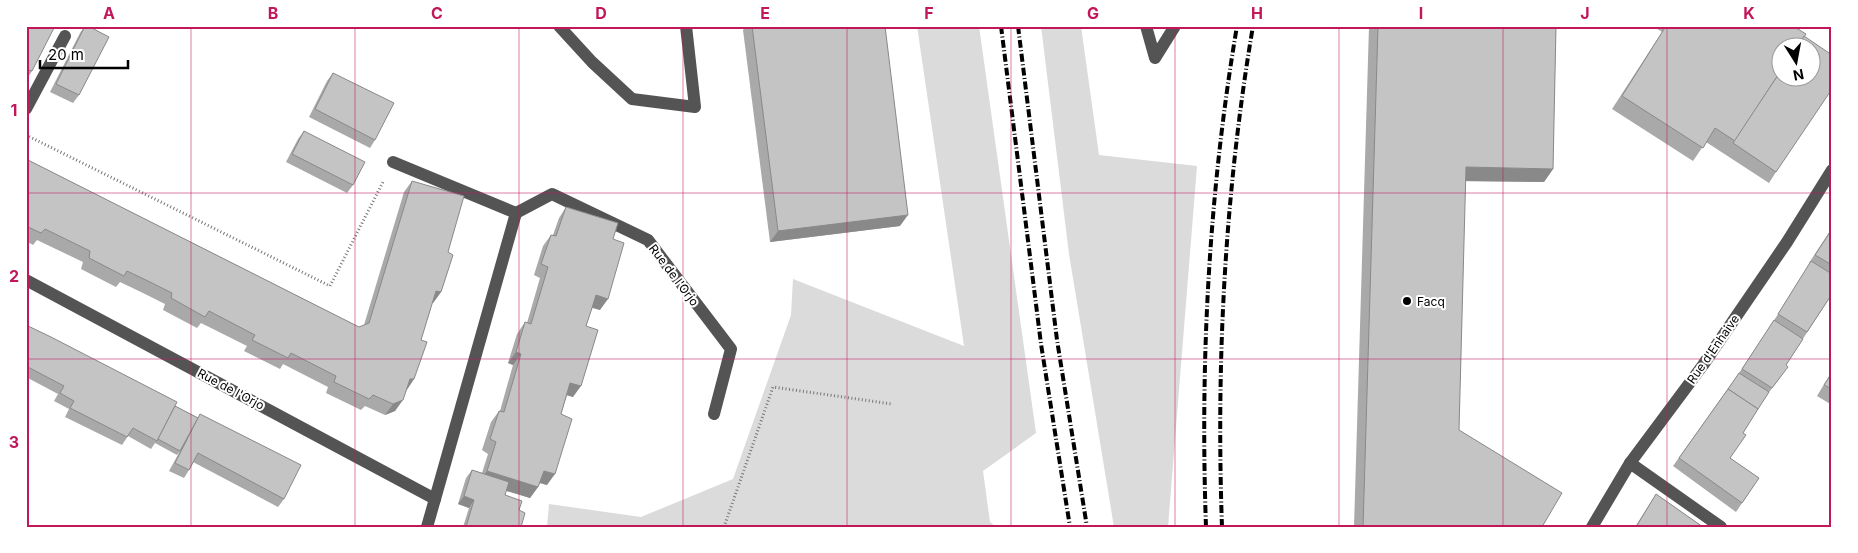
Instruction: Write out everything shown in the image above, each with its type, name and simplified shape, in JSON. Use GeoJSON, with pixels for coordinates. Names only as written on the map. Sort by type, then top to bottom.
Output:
{"type":"FeatureCollection","features":[{"type":"Feature","properties":{"kind":"street"},"geometry":{"type":"LineString","coordinates":[[560,26],[592,62],[632,99],[695,107],[686,26]]}},
{"type":"Feature","properties":{"kind":"street"},"geometry":{"type":"LineString","coordinates":[[1146,26],[1155,58],[1175,26]]}},
{"type":"Feature","properties":{"kind":"street"},"geometry":{"type":"LineString","coordinates":[[26,108],[65,36]]}},
{"type":"Feature","properties":{"kind":"street"},"geometry":{"type":"LineString","coordinates":[[393,162],[516,212],[427,527]]}},
{"type":"Feature","properties":{"kind":"street","name":"Rue d'Enhaive"},"geometry":{"type":"LineString","coordinates":[[1592,527],[1630,463],[1709,356],[1787,242],[1832,170]]}},
{"type":"Feature","properties":{"kind":"street","name":"Rue de l'Orjo"},"geometry":{"type":"LineString","coordinates":[[516,212],[552,194],[648,240],[731,350],[714,414]]}},
{"type":"Feature","properties":{"kind":"street","name":"Rue de l'Orjo"},"geometry":{"type":"LineString","coordinates":[[26,280],[435,499]]}},
{"type":"Feature","properties":{"kind":"street"},"geometry":{"type":"LineString","coordinates":[[1630,463],[1721,527]]}},
{"type":"Feature","properties":{"kind":"path"},"geometry":{"type":"LineString","coordinates":[[26,135],[330,286],[393,162]]}},
{"type":"Feature","properties":{"kind":"path"},"geometry":{"type":"LineString","coordinates":[[724,527],[773,387],[892,404]]}},
{"type":"Feature","properties":{"kind":"shaded area"},"geometry":{"type":"Polygon","coordinates":[[[917,26],[979,26],[1036,433],[983,471],[990,522],[996,527],[547,527],[549,504],[641,517],[733,479],[791,315],[793,279],[964,346],[917,26]]]}},
{"type":"Feature","properties":{"kind":"shaded area"},"geometry":{"type":"Polygon","coordinates":[[[1041,26],[1081,26],[1099,155],[1197,166],[1168,527],[1114,527],[1069,254],[1041,26]]]}},
{"type":"Feature","properties":{"kind":"building"},"geometry":{"type":"Polygon","coordinates":[[[26,26],[55,26],[32,71],[26,69],[26,26]]]}},
{"type":"Feature","properties":{"kind":"building"},"geometry":{"type":"Polygon","coordinates":[[[85,26],[109,37],[79,95],[56,84],[85,26]]]}},
{"type":"Feature","properties":{"kind":"building"},"geometry":{"type":"Polygon","coordinates":[[[752,26],[885,26],[908,215],[778,231],[752,26]]]}},
{"type":"Feature","properties":{"kind":"building","name":"Facq"},"geometry":{"type":"Polygon","coordinates":[[[1378,26],[1556,26],[1553,169],[1466,167],[1459,430],[1562,493],[1542,527],[1363,527],[1378,26]]]}},
{"type":"Feature","properties":{"kind":"building"},"geometry":{"type":"Polygon","coordinates":[[[1666,26],[1793,26],[1806,34],[1803,38],[1770,38],[1770,87],[1735,141],[1715,128],[1703,148],[1622,96],[1666,26]]]}},
{"type":"Feature","properties":{"kind":"building"},"geometry":{"type":"Polygon","coordinates":[[[1820,47],[1832,55],[1832,89],[1776,172],[1733,143],[1770,87],[1820,88],[1820,47]]]}},
{"type":"Feature","properties":{"kind":"building"},"geometry":{"type":"Polygon","coordinates":[[[333,73],[394,103],[375,140],[315,109],[333,73]]]}},
{"type":"Feature","properties":{"kind":"building"},"geometry":{"type":"Polygon","coordinates":[[[304,131],[365,162],[353,185],[292,154],[304,131]]]}},
{"type":"Feature","properties":{"kind":"building"},"geometry":{"type":"Polygon","coordinates":[[[26,159],[359,327],[369,323],[412,181],[464,196],[448,252],[453,255],[441,292],[436,291],[421,340],[427,342],[414,379],[410,379],[403,400],[393,404],[373,395],[369,399],[334,382],[336,376],[291,353],[288,358],[252,340],[255,335],[209,311],[205,317],[171,298],[172,293],[127,271],[124,276],[89,258],[90,251],[45,229],[41,233],[26,226],[26,159]]]}},
{"type":"Feature","properties":{"kind":"building"},"geometry":{"type":"Polygon","coordinates":[[[566,207],[618,223],[613,239],[624,243],[608,299],[596,295],[586,326],[598,330],[581,386],[570,383],[561,414],[572,419],[555,474],[544,471],[538,487],[487,471],[496,442],[490,439],[499,411],[504,412],[521,354],[516,352],[525,322],[531,324],[548,267],[541,264],[551,235],[556,236],[566,207]]]}},
{"type":"Feature","properties":{"kind":"building"},"geometry":{"type":"Polygon","coordinates":[[[1832,229],[1832,265],[1815,255],[1832,229]]]}},
{"type":"Feature","properties":{"kind":"building"},"geometry":{"type":"Polygon","coordinates":[[[1811,261],[1832,274],[1832,294],[1807,332],[1778,314],[1811,261]]]}},
{"type":"Feature","properties":{"kind":"building"},"geometry":{"type":"Polygon","coordinates":[[[1774,320],[1803,339],[1786,365],[1788,367],[1772,388],[1742,369],[1774,320]]]}},
{"type":"Feature","properties":{"kind":"building"},"geometry":{"type":"Polygon","coordinates":[[[26,325],[177,402],[157,441],[133,428],[127,437],[70,408],[74,401],[60,393],[64,386],[26,366],[26,325]]]}},
{"type":"Feature","properties":{"kind":"building"},"geometry":{"type":"Polygon","coordinates":[[[1739,373],[1769,392],[1758,409],[1728,389],[1739,373]]]}},
{"type":"Feature","properties":{"kind":"building"},"geometry":{"type":"Polygon","coordinates":[[[1832,373],[1832,389],[1824,385],[1832,373]]]}},
{"type":"Feature","properties":{"kind":"building"},"geometry":{"type":"Polygon","coordinates":[[[1728,389],[1758,409],[1743,433],[1746,435],[1730,458],[1759,478],[1742,503],[1679,458],[1728,389]]]}},
{"type":"Feature","properties":{"kind":"building"},"geometry":{"type":"Polygon","coordinates":[[[175,406],[198,418],[180,451],[158,439],[175,406]]]}},
{"type":"Feature","properties":{"kind":"building"},"geometry":{"type":"Polygon","coordinates":[[[200,414],[301,465],[284,499],[198,453],[189,470],[175,463],[200,414]]]}},
{"type":"Feature","properties":{"kind":"building"},"geometry":{"type":"Polygon","coordinates":[[[472,470],[509,482],[505,495],[522,501],[519,510],[525,513],[521,527],[466,527],[474,500],[464,496],[472,470]]]}},
{"type":"Feature","properties":{"kind":"building"},"geometry":{"type":"Polygon","coordinates":[[[1656,494],[1703,527],[1636,527],[1656,494]]]}},
{"type":"Feature","properties":{"kind":"railway"},"geometry":{"type":"LineString","coordinates":[[1001,26],[1041,344],[1070,527]]}},
{"type":"Feature","properties":{"kind":"railway"},"geometry":{"type":"LineString","coordinates":[[1018,26],[1057,340],[1087,527]]}},
{"type":"Feature","properties":{"kind":"railway"},"geometry":{"type":"LineString","coordinates":[[1206,527],[1204,401],[1209,276],[1220,150],[1237,26]]}},
{"type":"Feature","properties":{"kind":"railway"},"geometry":{"type":"LineString","coordinates":[[1222,527],[1220,401],[1225,276],[1236,150],[1253,26]]}},
{"type":"Feature","properties":{"kind":"place","name":"Facq"},"geometry":{"type":"Point","coordinates":[1407,301]}}]}
